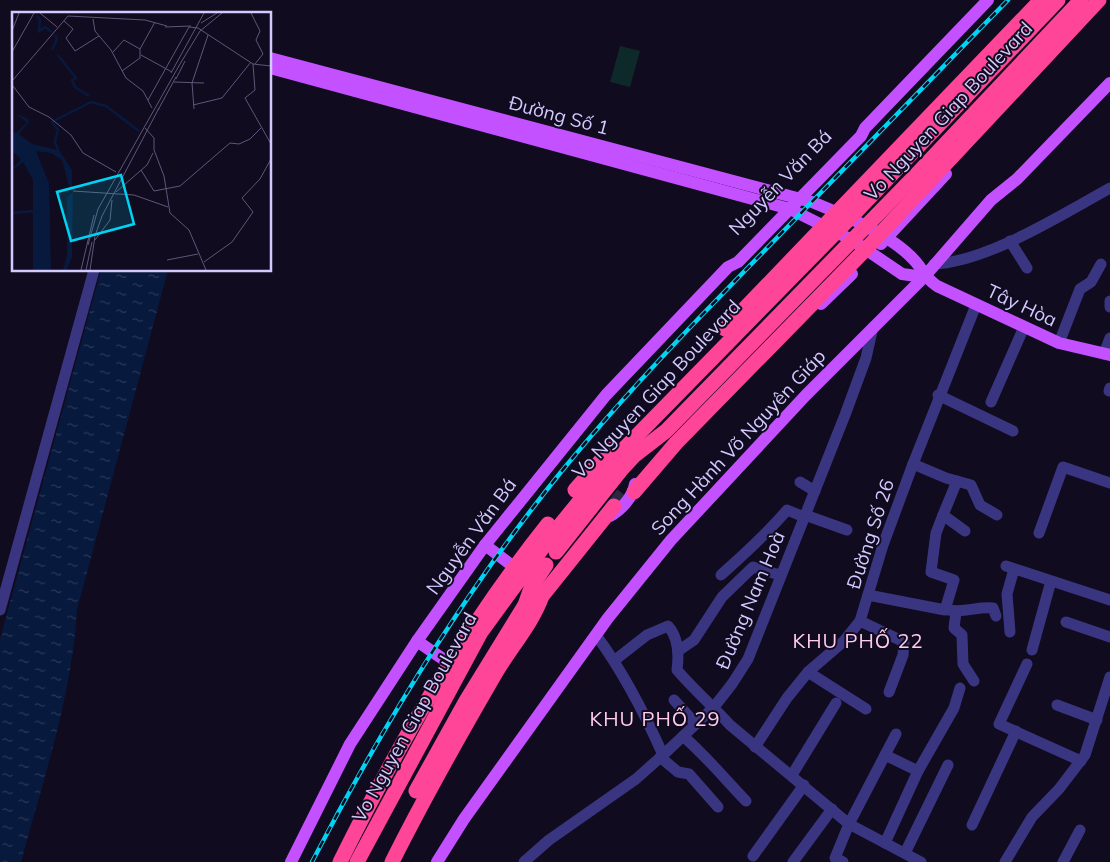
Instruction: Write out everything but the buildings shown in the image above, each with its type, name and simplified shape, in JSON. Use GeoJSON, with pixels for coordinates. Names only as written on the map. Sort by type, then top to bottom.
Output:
{"type":"FeatureCollection","features":[{"type":"Feature","properties":{"kind":"highway","name":"Vo Nguyen Giap Boulevard"},"geometry":{"type":"LineString","coordinates":[[844,215],[1041,0]]}},
{"type":"Feature","properties":{"kind":"highway","name":"Vo Nguyen Giap Boulevard"},"geometry":{"type":"LineString","coordinates":[[357,862],[482,613],[514,567],[595,465],[1058,0]]}},
{"type":"Feature","properties":{"kind":"highway","name":"Vo Nguyen Giap Boulevard"},"geometry":{"type":"LineString","coordinates":[[877,233],[878,214],[1081,0]]}},
{"type":"Feature","properties":{"kind":"highway","name":"Vo Nguyen Giap Boulevard"},"geometry":{"type":"LineString","coordinates":[[556,552],[621,470],[635,456],[671,437],[869,251],[877,233],[1099,0]]}},
{"type":"Feature","properties":{"kind":"highway"},"geometry":{"type":"LineString","coordinates":[[902,190],[928,181]]}},
{"type":"Feature","properties":{"kind":"highway","name":"Vo Nguyen Giap Boulevard"},"geometry":{"type":"LineString","coordinates":[[340,862],[386,770],[435,686],[455,667],[552,535],[614,459],[831,228]]}},
{"type":"Feature","properties":{"kind":"highway","name":"Vo Nguyen Giap Boulevard"},"geometry":{"type":"LineString","coordinates":[[671,437],[852,240],[877,233]]}},
{"type":"Feature","properties":{"kind":"highway"},"geometry":{"type":"LineString","coordinates":[[632,488],[660,444],[671,437]]}},
{"type":"Feature","properties":{"kind":"highway"},"geometry":{"type":"LineString","coordinates":[[392,862],[432,782],[502,663],[537,611],[542,596],[614,506]]}},
{"type":"Feature","properties":{"kind":"highway","name":"Vo Nguyen Giap Boulevard"},"geometry":{"type":"LineString","coordinates":[[382,862],[432,761],[525,605],[530,588],[546,565]]}},
{"type":"Feature","properties":{"kind":"highway"},"geometry":{"type":"LineString","coordinates":[[525,605],[542,596]]}},
{"type":"Feature","properties":{"kind":"highway"},"geometry":{"type":"LineString","coordinates":[[481,632],[482,613]]}},
{"type":"Feature","properties":{"kind":"main road","name":"Nguyễn Văn Bá"},"geometry":{"type":"LineString","coordinates":[[291,862],[350,744],[417,642],[485,545],[606,395],[728,268],[733,257],[861,136],[864,128],[988,0]]}},
{"type":"Feature","properties":{"kind":"main road","name":"Đường Số 1"},"geometry":{"type":"LineString","coordinates":[[271,58],[796,197],[844,215],[877,233]]}},
{"type":"Feature","properties":{"kind":"main road","name":"Đường Số 1"},"geometry":{"type":"LineString","coordinates":[[271,68],[786,208],[831,228]]}},
{"type":"Feature","properties":{"kind":"main road","name":"Song Hành Võ Nguyên Giáp"},"geometry":{"type":"LineString","coordinates":[[437,862],[464,819],[596,635],[671,540],[873,327],[924,277],[991,200],[1017,179],[1110,83]]}},
{"type":"Feature","properties":{"kind":"main road","name":"Vo Nguyen Giap Boulevard"},"geometry":{"type":"LineString","coordinates":[[877,233],[958,161],[968,139]]}},
{"type":"Feature","properties":{"kind":"main road","name":"Tây Hòa"},"geometry":{"type":"LineString","coordinates":[[831,228],[902,274],[924,277]]}},
{"type":"Feature","properties":{"kind":"main road","name":"Tây Hòa"},"geometry":{"type":"LineString","coordinates":[[877,233],[915,261],[924,277],[937,286],[1059,343],[1107,354]]}},
{"type":"Feature","properties":{"kind":"main road"},"geometry":{"type":"LineString","coordinates":[[603,520],[617,512],[632,488]]}},
{"type":"Feature","properties":{"kind":"main road"},"geometry":{"type":"LineString","coordinates":[[485,545],[514,567]]}},
{"type":"Feature","properties":{"kind":"main road"},"geometry":{"type":"LineString","coordinates":[[417,642],[455,667]]}},
{"type":"Feature","properties":{"kind":"street"},"geometry":{"type":"LineString","coordinates":[[934,264],[955,263],[1010,241],[1040,228],[1110,188]]}},
{"type":"Feature","properties":{"kind":"street"},"geometry":{"type":"LineString","coordinates":[[1010,241],[1027,268]]}},
{"type":"Feature","properties":{"kind":"street"},"geometry":{"type":"LineString","coordinates":[[1059,343],[1081,287],[1091,282],[1101,264]]}},
{"type":"Feature","properties":{"kind":"street"},"geometry":{"type":"LineString","coordinates":[[0,610],[94,271]]}},
{"type":"Feature","properties":{"kind":"street"},"geometry":{"type":"LineString","coordinates":[[1110,300],[1110,307]]}},
{"type":"Feature","properties":{"kind":"street","name":"Đường Số 26"},"geometry":{"type":"LineString","coordinates":[[755,747],[787,698],[808,672],[844,641],[860,621],[883,545],[938,395],[976,305]]}},
{"type":"Feature","properties":{"kind":"street","name":"Đường Nam Hoà"},"geometry":{"type":"LineString","coordinates":[[531,860],[549,840],[636,779],[714,707],[732,684],[748,659],[815,491],[866,358],[873,327]]}},
{"type":"Feature","properties":{"kind":"street"},"geometry":{"type":"LineString","coordinates":[[991,402],[1024,327]]}},
{"type":"Feature","properties":{"kind":"street"},"geometry":{"type":"LineString","coordinates":[[1107,354],[1110,338]]}},
{"type":"Feature","properties":{"kind":"street"},"geometry":{"type":"LineString","coordinates":[[938,395],[1013,431]]}},
{"type":"Feature","properties":{"kind":"street"},"geometry":{"type":"LineString","coordinates":[[913,464],[971,485],[980,505],[997,515]]}},
{"type":"Feature","properties":{"kind":"street"},"geometry":{"type":"LineString","coordinates":[[1039,532],[1063,467],[1110,483]]}},
{"type":"Feature","properties":{"kind":"street"},"geometry":{"type":"LineString","coordinates":[[956,481],[936,533],[931,572],[954,580],[951,611],[954,628],[962,635],[964,664],[974,681]]}},
{"type":"Feature","properties":{"kind":"street"},"geometry":{"type":"LineString","coordinates":[[800,482],[815,491]]}},
{"type":"Feature","properties":{"kind":"street"},"geometry":{"type":"LineString","coordinates":[[721,575],[747,549],[762,539],[787,510],[847,530]]}},
{"type":"Feature","properties":{"kind":"street"},"geometry":{"type":"LineString","coordinates":[[943,515],[965,531]]}},
{"type":"Feature","properties":{"kind":"street"},"geometry":{"type":"LineString","coordinates":[[678,651],[694,640],[722,597],[753,567],[780,575]]}},
{"type":"Feature","properties":{"kind":"street"},"geometry":{"type":"LineString","coordinates":[[1010,632],[1007,598],[1010,568],[1110,600]]}},
{"type":"Feature","properties":{"kind":"street"},"geometry":{"type":"LineString","coordinates":[[1032,650],[1051,581]]}},
{"type":"Feature","properties":{"kind":"street"},"geometry":{"type":"LineString","coordinates":[[868,595],[951,611],[987,607],[993,608],[996,616]]}},
{"type":"Feature","properties":{"kind":"street"},"geometry":{"type":"LineString","coordinates":[[860,621],[900,640],[904,644],[900,666],[889,692]]}},
{"type":"Feature","properties":{"kind":"street"},"geometry":{"type":"LineString","coordinates":[[1066,622],[1110,637]]}},
{"type":"Feature","properties":{"kind":"street"},"geometry":{"type":"LineString","coordinates":[[615,660],[647,635],[668,626],[676,640],[678,651],[677,670],[696,693],[714,707],[755,747],[792,775],[849,824],[921,862]]}},
{"type":"Feature","properties":{"kind":"street"},"geometry":{"type":"LineString","coordinates":[[596,635],[615,660],[636,696],[662,756],[678,772],[689,774],[718,807]]}},
{"type":"Feature","properties":{"kind":"street"},"geometry":{"type":"LineString","coordinates":[[1027,664],[999,724],[1081,761]]}},
{"type":"Feature","properties":{"kind":"street"},"geometry":{"type":"LineString","coordinates":[[808,672],[866,709]]}},
{"type":"Feature","properties":{"kind":"street"},"geometry":{"type":"LineString","coordinates":[[1005,862],[1032,817],[1085,755],[1110,677]]}},
{"type":"Feature","properties":{"kind":"street"},"geometry":{"type":"LineString","coordinates":[[885,843],[918,771],[954,708],[960,688]]}},
{"type":"Feature","properties":{"kind":"street"},"geometry":{"type":"LineString","coordinates":[[674,700],[696,724]]}},
{"type":"Feature","properties":{"kind":"street"},"geometry":{"type":"LineString","coordinates":[[792,775],[836,703]]}},
{"type":"Feature","properties":{"kind":"street"},"geometry":{"type":"LineString","coordinates":[[1057,705],[1097,720]]}},
{"type":"Feature","properties":{"kind":"street"},"geometry":{"type":"LineString","coordinates":[[972,825],[1016,731]]}},
{"type":"Feature","properties":{"kind":"street"},"geometry":{"type":"LineString","coordinates":[[843,862],[836,858],[849,824],[896,734]]}},
{"type":"Feature","properties":{"kind":"street"},"geometry":{"type":"LineString","coordinates":[[684,736],[705,755],[716,770],[746,801]]}},
{"type":"Feature","properties":{"kind":"street"},"geometry":{"type":"LineString","coordinates":[[885,755],[918,771]]}},
{"type":"Feature","properties":{"kind":"street"},"geometry":{"type":"LineString","coordinates":[[905,853],[948,765]]}},
{"type":"Feature","properties":{"kind":"street"},"geometry":{"type":"LineString","coordinates":[[753,856],[804,785]]}},
{"type":"Feature","properties":{"kind":"street"},"geometry":{"type":"LineString","coordinates":[[793,862],[832,809]]}},
{"type":"Feature","properties":{"kind":"street"},"geometry":{"type":"LineString","coordinates":[[1063,862],[1080,830]]}},
{"type":"Feature","properties":{"kind":"green space"},"geometry":{"type":"Polygon","coordinates":[[[620,46],[640,51],[630,87],[610,82],[620,46]]]}},
{"type":"Feature","properties":{"kind":"water"},"geometry":{"type":"Polygon","coordinates":[[[101,271],[168,271],[77,610],[74,642],[63,706],[21,862],[0,862],[0,639],[101,271]]]}},
{"type":"Feature","properties":{"kind":"tunnel"},"geometry":{"type":"LineString","coordinates":[[614,506],[625,492]]}},
{"type":"Feature","properties":{"kind":"railway"},"geometry":{"type":"LineString","coordinates":[[312,862],[396,710],[458,612],[491,564],[561,472],[612,412],[682,336],[1008,0]]}},
{"type":"Feature","properties":{"kind":"district","name":"KHU PHỐ 22"},"geometry":{"type":"Point","coordinates":[858,640]}},
{"type":"Feature","properties":{"kind":"district","name":"KHU PHỐ 29"},"geometry":{"type":"Point","coordinates":[655,718]}}]}
